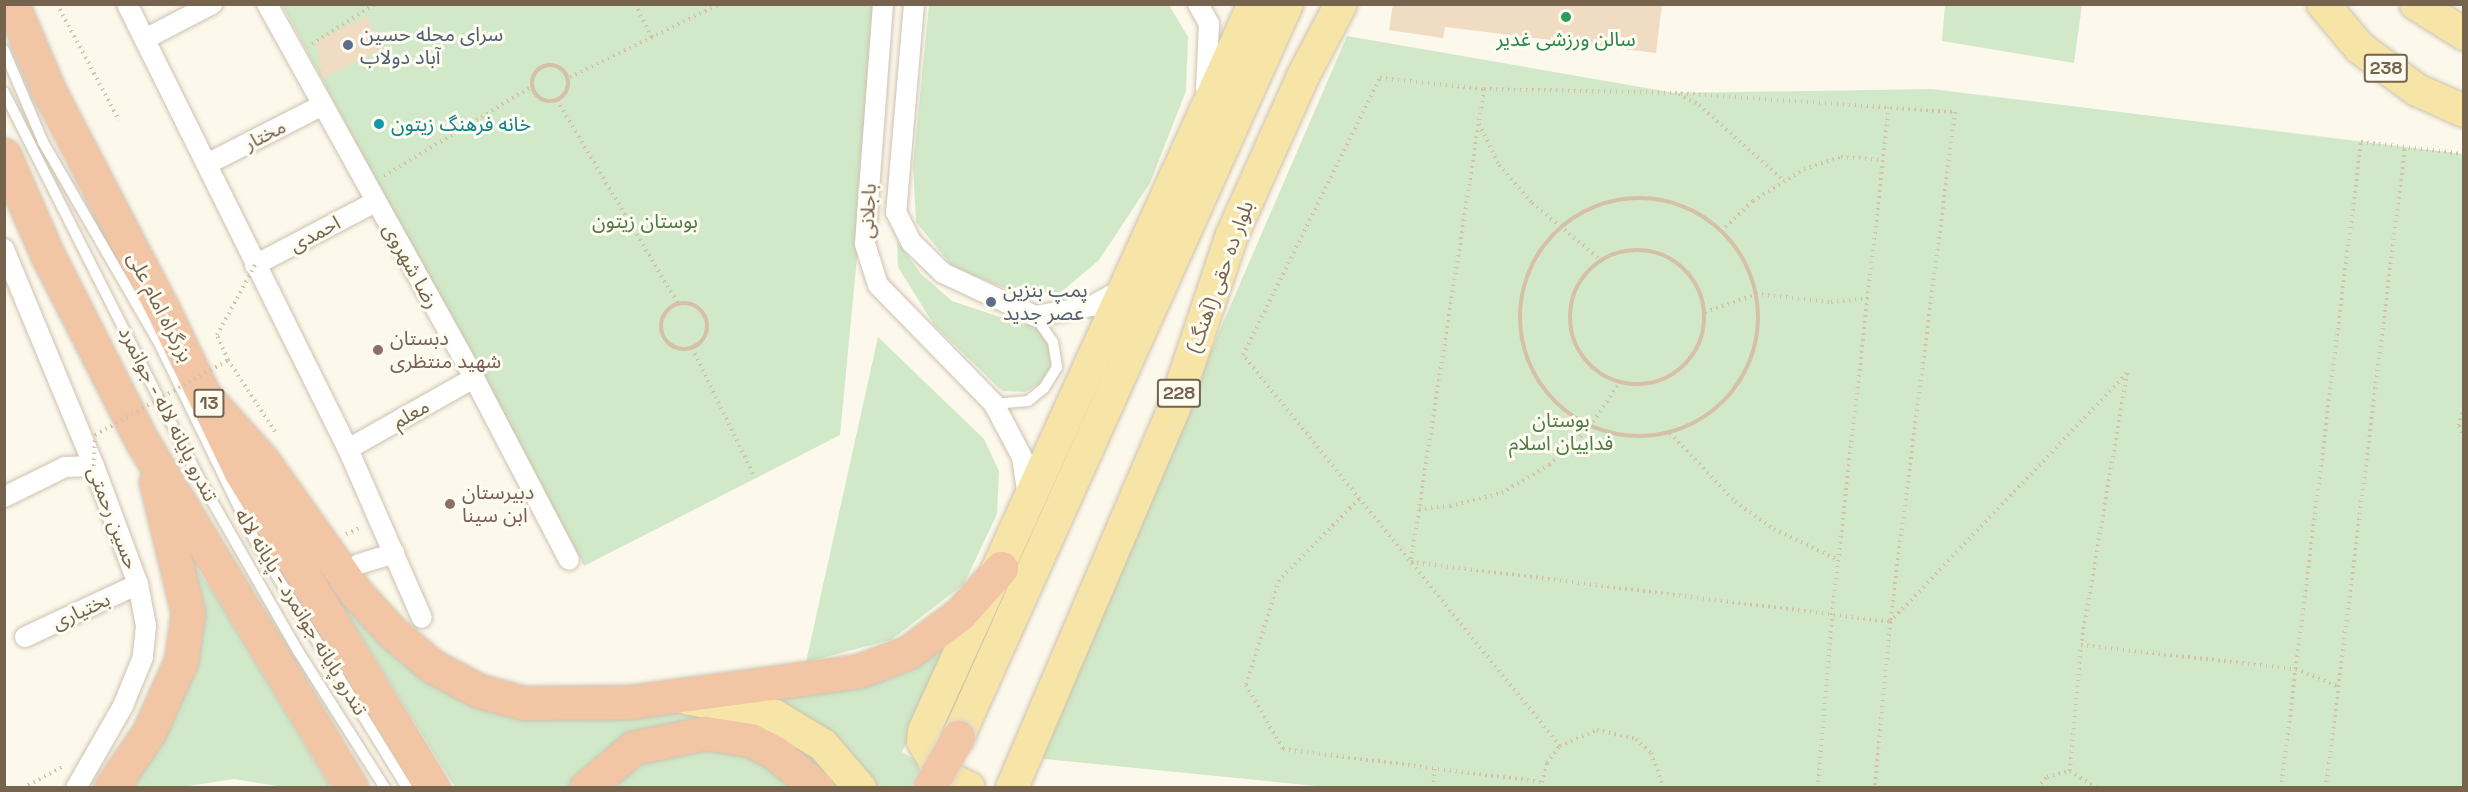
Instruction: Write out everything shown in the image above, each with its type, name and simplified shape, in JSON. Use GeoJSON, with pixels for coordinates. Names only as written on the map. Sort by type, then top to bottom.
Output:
{"type":"FeatureCollection","features":[{"type":"Feature","properties":{"kind":"highway","name":"بزرگراه امام علی"},"geometry":{"type":"LineString","coordinates":[[12,4],[50,93],[208,400],[240,471],[433,788]]}},
{"type":"Feature","properties":{"kind":"highway"},"geometry":{"type":"LineString","coordinates":[[4,155],[48,256],[142,441],[351,788]]}},
{"type":"Feature","properties":{"kind":"highway"},"geometry":{"type":"LineString","coordinates":[[208,400],[262,460],[356,593],[432,666],[479,691],[524,703],[568,706],[680,697],[859,671],[909,652],[960,614],[1001,568]]}},
{"type":"Feature","properties":{"kind":"highway"},"geometry":{"type":"LineString","coordinates":[[111,788],[149,732],[181,661],[188,614],[162,497],[142,441]]}},
{"type":"Feature","properties":{"kind":"highway"},"geometry":{"type":"LineString","coordinates":[[586,788],[633,748],[705,733],[750,740],[774,752],[817,788]]}},
{"type":"Feature","properties":{"kind":"highway"},"geometry":{"type":"LineString","coordinates":[[929,788],[958,737]]}},
{"type":"Feature","properties":{"kind":"main road"},"geometry":{"type":"LineString","coordinates":[[969,788],[941,768],[923,741],[1001,568],[1028,497],[1254,4]]}},
{"type":"Feature","properties":{"kind":"main road"},"geometry":{"type":"LineString","coordinates":[[958,737],[1287,4]]}},
{"type":"Feature","properties":{"kind":"main road","name":"بلوار ده حقی (آهنگ)"},"geometry":{"type":"LineString","coordinates":[[1006,786],[1173,411],[1232,235],[1303,76],[1341,4]]}},
{"type":"Feature","properties":{"kind":"main road","name":"238"},"geometry":{"type":"LineString","coordinates":[[2323,4],[2360,48],[2417,90],[2463,111]]}},
{"type":"Feature","properties":{"kind":"main road"},"geometry":{"type":"LineString","coordinates":[[2416,4],[2463,34]]}},
{"type":"Feature","properties":{"kind":"main road"},"geometry":{"type":"LineString","coordinates":[[680,697],[775,716],[823,745],[860,788]]}},
{"type":"Feature","properties":{"kind":"street"},"geometry":{"type":"LineString","coordinates":[[127,4],[207,164],[249,268],[348,449],[422,618]]}},
{"type":"Feature","properties":{"kind":"street"},"geometry":{"type":"LineString","coordinates":[[145,39],[212,4]]}},
{"type":"Feature","properties":{"kind":"street","name":"رضا شهروی"},"geometry":{"type":"LineString","coordinates":[[267,4],[474,378],[569,560]]}},
{"type":"Feature","properties":{"kind":"street","name":"باجلانی"},"geometry":{"type":"LineString","coordinates":[[883,4],[865,244],[878,285],[994,404],[1022,458],[1028,497]]}},
{"type":"Feature","properties":{"kind":"street","name":"باجلانی"},"geometry":{"type":"LineString","coordinates":[[914,4],[896,212],[912,243],[943,273],[1035,316]]}},
{"type":"Feature","properties":{"kind":"street"},"geometry":{"type":"LineString","coordinates":[[1198,4],[1209,24],[1203,115]]}},
{"type":"Feature","properties":{"kind":"street","name":"مختار"},"geometry":{"type":"LineString","coordinates":[[207,164],[323,105]]}},
{"type":"Feature","properties":{"kind":"street","name":"احمدی"},"geometry":{"type":"LineString","coordinates":[[249,268],[371,194]]}},
{"type":"Feature","properties":{"kind":"street","name":"حسین رحمتی"},"geometry":{"type":"LineString","coordinates":[[5,250],[94,466],[138,584],[146,626],[143,657],[123,706],[76,788]]}},
{"type":"Feature","properties":{"kind":"street"},"geometry":{"type":"LineString","coordinates":[[1035,316],[1092,306],[1124,288]]}},
{"type":"Feature","properties":{"kind":"street","name":"معلم"},"geometry":{"type":"LineString","coordinates":[[348,449],[474,378]]}},
{"type":"Feature","properties":{"kind":"street"},"geometry":{"type":"LineString","coordinates":[[4,497],[65,467],[94,466]]}},
{"type":"Feature","properties":{"kind":"street"},"geometry":{"type":"LineString","coordinates":[[359,564],[394,553]]}},
{"type":"Feature","properties":{"kind":"street","name":"بختیاری"},"geometry":{"type":"LineString","coordinates":[[25,637],[138,584]]}},
{"type":"Feature","properties":{"kind":"lane","name":"تندرو پایانه جوانمرد - پایانه لاله"},"geometry":{"type":"LineString","coordinates":[[4,50],[43,141],[160,345],[254,539],[407,788]]}},
{"type":"Feature","properties":{"kind":"lane","name":"تندرو پایانه لاله - جوانمرد"},"geometry":{"type":"LineString","coordinates":[[4,92],[200,480],[297,651],[385,788]]}},
{"type":"Feature","properties":{"kind":"lane"},"geometry":{"type":"LineString","coordinates":[[994,404],[1028,401],[1044,388],[1057,367],[1053,342],[1035,316]]}},
{"type":"Feature","properties":{"kind":"path"},"geometry":{"type":"LineString","coordinates":[[57,4],[118,120]]}},
{"type":"Feature","properties":{"kind":"path"},"geometry":{"type":"LineString","coordinates":[[295,55],[375,4]]}},
{"type":"Feature","properties":{"kind":"path"},"geometry":{"type":"LineString","coordinates":[[635,4],[652,38]]}},
{"type":"Feature","properties":{"kind":"path"},"geometry":{"type":"LineString","coordinates":[[570,77],[720,4]]}},
{"type":"Feature","properties":{"kind":"path"},"geometry":{"type":"LineString","coordinates":[[371,194],[531,87],[534,73],[544,63],[564,68],[570,77],[568,89],[557,100],[540,101],[531,87]]}},
{"type":"Feature","properties":{"kind":"path"},"geometry":{"type":"LineString","coordinates":[[1560,746],[1243,355],[1380,78],[1484,89],[1675,93],[1955,112],[1890,622],[1875,788]]}},
{"type":"Feature","properties":{"kind":"path"},"geometry":{"type":"LineString","coordinates":[[1411,562],[1484,89]]}},
{"type":"Feature","properties":{"kind":"path"},"geometry":{"type":"LineString","coordinates":[[1675,93],[1699,105],[1785,181]]}},
{"type":"Feature","properties":{"kind":"path"},"geometry":{"type":"LineString","coordinates":[[557,100],[678,304]]}},
{"type":"Feature","properties":{"kind":"path"},"geometry":{"type":"LineString","coordinates":[[1818,788],[1832,615],[1889,107]]}},
{"type":"Feature","properties":{"kind":"path"},"geometry":{"type":"LineString","coordinates":[[1479,124],[1499,165],[1532,203],[1601,260]]}},
{"type":"Feature","properties":{"kind":"path"},"geometry":{"type":"LineString","coordinates":[[2281,788],[2361,142],[2463,154]]}},
{"type":"Feature","properties":{"kind":"path"},"geometry":{"type":"LineString","coordinates":[[2326,788],[2404,147]]}},
{"type":"Feature","properties":{"kind":"path"},"geometry":{"type":"LineString","coordinates":[[1721,231],[1804,169],[1841,157],[1883,160]]}},
{"type":"Feature","properties":{"kind":"path"},"geometry":{"type":"LineString","coordinates":[[1631,197],[1670,201],[1705,216],[1733,242],[1752,275],[1760,313],[1754,351],[1736,388],[1707,416],[1670,433],[1629,437],[1590,427],[1556,404],[1532,371],[1520,332],[1522,292],[1536,256],[1561,226],[1594,206],[1631,197]]}},
{"type":"Feature","properties":{"kind":"path"},"geometry":{"type":"LineString","coordinates":[[1646,250],[1668,257],[1687,270],[1700,290],[1705,312],[1699,344],[1680,370],[1641,385],[1619,382],[1584,359],[1570,319],[1579,286],[1601,260],[1623,251],[1646,250]]}},
{"type":"Feature","properties":{"kind":"path"},"geometry":{"type":"LineString","coordinates":[[249,268],[252,292]]}},
{"type":"Feature","properties":{"kind":"path"},"geometry":{"type":"LineString","coordinates":[[249,268],[217,335],[228,360],[279,438]]}},
{"type":"Feature","properties":{"kind":"path"},"geometry":{"type":"LineString","coordinates":[[1705,312],[1756,294],[1831,302],[1868,298]]}},
{"type":"Feature","properties":{"kind":"path"},"geometry":{"type":"LineString","coordinates":[[678,304],[693,305],[705,316],[707,331],[692,348],[670,345],[662,333],[663,319],[678,304]]}},
{"type":"Feature","properties":{"kind":"path"},"geometry":{"type":"LineString","coordinates":[[692,348],[755,478]]}},
{"type":"Feature","properties":{"kind":"path"},"geometry":{"type":"LineString","coordinates":[[94,466],[95,435],[228,360]]}},
{"type":"Feature","properties":{"kind":"path"},"geometry":{"type":"LineString","coordinates":[[1890,622],[2127,373],[2081,645],[2070,771]]}},
{"type":"Feature","properties":{"kind":"path"},"geometry":{"type":"LineString","coordinates":[[1419,509],[1450,507],[1502,493],[1550,465],[1590,427],[1619,382]]}},
{"type":"Feature","properties":{"kind":"path"},"geometry":{"type":"LineString","coordinates":[[2463,406],[2459,426],[2463,439]]}},
{"type":"Feature","properties":{"kind":"path"},"geometry":{"type":"LineString","coordinates":[[1670,433],[1735,502],[1774,529],[1838,560]]}},
{"type":"Feature","properties":{"kind":"path"},"geometry":{"type":"LineString","coordinates":[[1359,499],[1279,580],[1246,686],[1283,749],[1540,785],[1560,746],[1597,730],[1617,731],[1651,753],[1664,788]]}},
{"type":"Feature","properties":{"kind":"path"},"geometry":{"type":"LineString","coordinates":[[337,525],[343,535],[363,527],[358,516]]}},
{"type":"Feature","properties":{"kind":"path"},"geometry":{"type":"LineString","coordinates":[[1411,562],[1890,622]]}},
{"type":"Feature","properties":{"kind":"path"},"geometry":{"type":"LineString","coordinates":[[2081,645],[2296,669],[2339,687]]}},
{"type":"Feature","properties":{"kind":"path"},"geometry":{"type":"LineString","coordinates":[[22,788],[97,749]]}},
{"type":"Feature","properties":{"kind":"path"},"geometry":{"type":"LineString","coordinates":[[1433,788],[1435,769]]}},
{"type":"Feature","properties":{"kind":"path"},"geometry":{"type":"LineString","coordinates":[[2037,788],[2047,777],[2070,771],[2097,788]]}},
{"type":"Feature","properties":{"kind":"green space","name":"بوستان زیتون"},"geometry":{"type":"Polygon","coordinates":[[[282,5],[871,5],[880,17],[840,435],[584,566],[282,5]]]}},
{"type":"Feature","properties":{"kind":"green space"},"geometry":{"type":"Polygon","coordinates":[[[929,5],[1169,5],[1188,37],[1186,91],[1150,183],[1099,260],[1060,293],[1017,293],[953,267],[916,222],[913,165],[929,5]]]}},
{"type":"Feature","properties":{"kind":"green space"},"geometry":{"type":"Polygon","coordinates":[[[1945,5],[2082,5],[2074,63],[1942,41],[1945,5]]]}},
{"type":"Feature","properties":{"kind":"green space","name":"بوستان فداییان اسلام"},"geometry":{"type":"Polygon","coordinates":[[[1347,36],[1675,93],[1931,89],[2463,154],[2463,787],[1336,788],[1035,758],[1347,36]]]}},
{"type":"Feature","properties":{"kind":"green space"},"geometry":{"type":"Polygon","coordinates":[[[897,241],[921,274],[952,301],[1024,325],[1045,322],[1055,358],[1044,381],[1025,392],[1002,391],[934,325],[898,267],[897,241]]]}},
{"type":"Feature","properties":{"kind":"green space"},"geometry":{"type":"Polygon","coordinates":[[[878,337],[984,439],[999,471],[997,514],[964,584],[891,640],[806,662],[878,337]]]}},
{"type":"Feature","properties":{"kind":"green space"},"geometry":{"type":"Polygon","coordinates":[[[251,461],[417,668],[661,712],[739,717],[803,745],[847,787],[829,787],[732,728],[576,787],[455,787],[251,461]]]}},
{"type":"Feature","properties":{"kind":"green space"},"geometry":{"type":"Polygon","coordinates":[[[170,529],[220,603],[330,787],[283,787],[234,779],[182,787],[128,788],[197,591],[198,579],[170,529]]]}},
{"type":"Feature","properties":{"kind":"green space"},"geometry":{"type":"Polygon","coordinates":[[[963,626],[902,752],[927,767],[913,787],[871,787],[729,697],[963,626]]]}},
{"type":"Feature","properties":{"kind":"green space"},"geometry":{"type":"Polygon","coordinates":[[[731,746],[804,788],[599,788],[633,760],[731,746]]]}},
{"type":"Feature","properties":{"kind":"building","name":"سالن ورزشی غدیر"},"geometry":{"type":"Polygon","coordinates":[[[1393,4],[1662,4],[1656,53],[1445,27],[1443,38],[1389,30],[1393,4]]]}},
{"type":"Feature","properties":{"kind":"building","name":"سرای محله حسین آباد دولاب"},"geometry":{"type":"Polygon","coordinates":[[[366,16],[382,49],[322,79],[316,42],[366,16]]]}},
{"type":"Feature","properties":{"kind":"place","name":"سالن ورزشی غدیر"},"geometry":{"type":"Point","coordinates":[1566,17]}},
{"type":"Feature","properties":{"kind":"place","name":"سرای محله حسین آباد دولاب"},"geometry":{"type":"Point","coordinates":[348,45]}},
{"type":"Feature","properties":{"kind":"place","name":"خانه فرهنگ زيتون"},"geometry":{"type":"Point","coordinates":[379,124]}},
{"type":"Feature","properties":{"kind":"place","name":"پمپ بنزین عصر جدید"},"geometry":{"type":"Point","coordinates":[991,302]}},
{"type":"Feature","properties":{"kind":"place","name":"دبستان شهید منتظری"},"geometry":{"type":"Point","coordinates":[378,350]}},
{"type":"Feature","properties":{"kind":"place","name":"دبیرستان ابن سینا"},"geometry":{"type":"Point","coordinates":[450,504]}}]}
